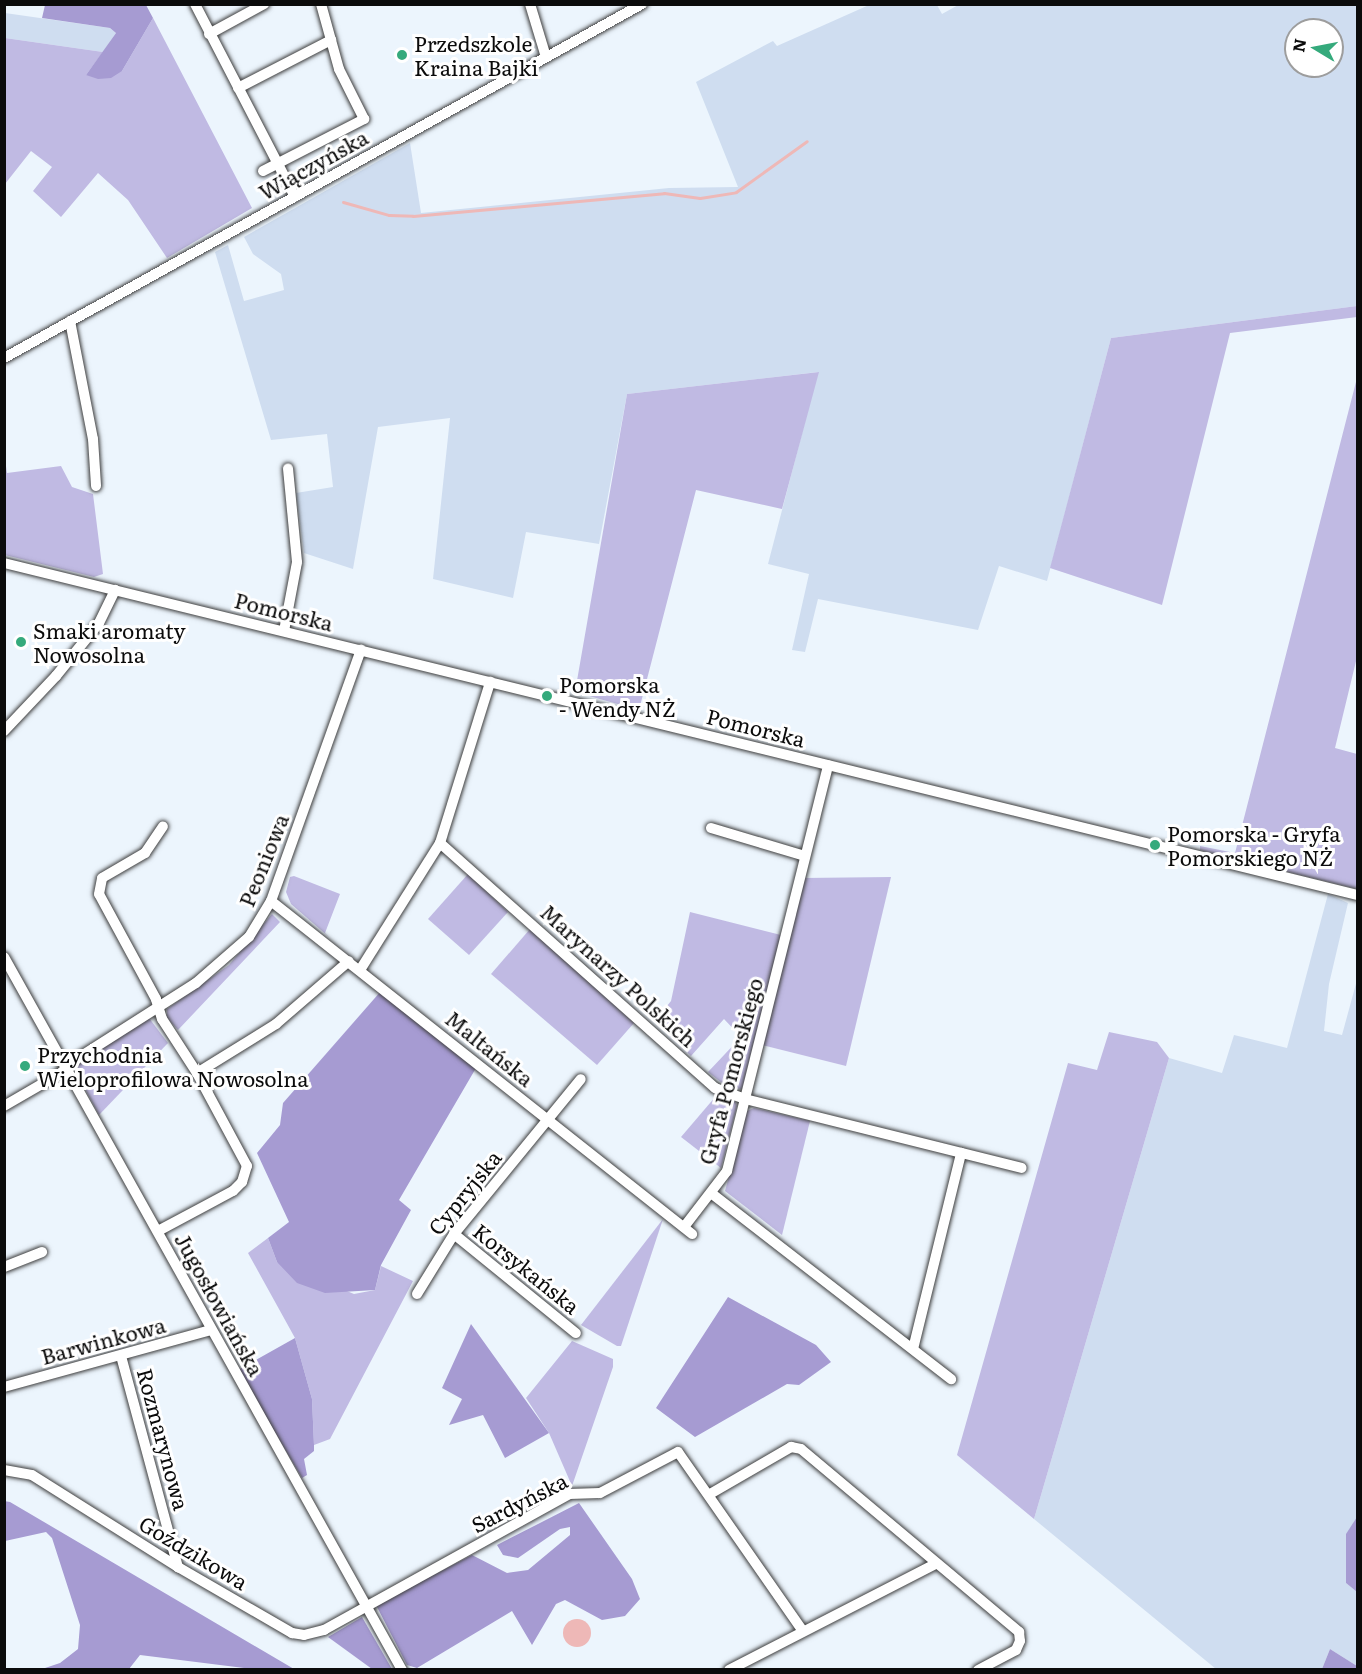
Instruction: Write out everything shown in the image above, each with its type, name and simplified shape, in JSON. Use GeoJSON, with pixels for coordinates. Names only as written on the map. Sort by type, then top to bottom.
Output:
{"type":"FeatureCollection","features":[{"type":"Feature","properties":{"kind":"street"},"geometry":{"type":"LineString","coordinates":[[195,4],[295,197]]}},
{"type":"Feature","properties":{"kind":"street"},"geometry":{"type":"LineString","coordinates":[[209,34],[264,4]]}},
{"type":"Feature","properties":{"kind":"street"},"geometry":{"type":"LineString","coordinates":[[263,171],[364,119],[339,69],[321,4]]}},
{"type":"Feature","properties":{"kind":"street"},"geometry":{"type":"LineString","coordinates":[[530,4],[546,57]]}},
{"type":"Feature","properties":{"kind":"street","name":"Wiączyńska"},"geometry":{"type":"LineString","coordinates":[[4,358],[642,4]]}},
{"type":"Feature","properties":{"kind":"street"},"geometry":{"type":"LineString","coordinates":[[238,88],[331,40]]}},
{"type":"Feature","properties":{"kind":"street"},"geometry":{"type":"LineString","coordinates":[[70,321],[93,439],[96,486]]}},
{"type":"Feature","properties":{"kind":"street"},"geometry":{"type":"LineString","coordinates":[[284,631],[297,562],[288,468]]}},
{"type":"Feature","properties":{"kind":"street","name":"Pomorska"},"geometry":{"type":"LineString","coordinates":[[4,563],[1358,895]]}},
{"type":"Feature","properties":{"kind":"street"},"geometry":{"type":"LineString","coordinates":[[4,730],[56,676],[103,618],[115,590]]}},
{"type":"Feature","properties":{"kind":"street","name":"Peoniowa"},"geometry":{"type":"LineString","coordinates":[[4,1106],[158,1008],[235,952],[255,929],[271,901],[361,650]]}},
{"type":"Feature","properties":{"kind":"street"},"geometry":{"type":"LineString","coordinates":[[360,970],[440,843],[490,682]]}},
{"type":"Feature","properties":{"kind":"street","name":"Gryfa Pomorskiego"},"geometry":{"type":"LineString","coordinates":[[828,765],[727,1171],[711,1193],[951,1379]]}},
{"type":"Feature","properties":{"kind":"street"},"geometry":{"type":"LineString","coordinates":[[158,1231],[233,1191],[246,1175],[244,1160],[197,1073],[158,1008],[99,889],[102,878],[145,853],[163,826]]}},
{"type":"Feature","properties":{"kind":"street"},"geometry":{"type":"LineString","coordinates":[[711,828],[805,856]]}},
{"type":"Feature","properties":{"kind":"street","name":"Marynarzy Polskich"},"geometry":{"type":"LineString","coordinates":[[440,843],[715,1088],[745,1099],[1022,1168]]}},
{"type":"Feature","properties":{"kind":"street","name":"Maltańska"},"geometry":{"type":"LineString","coordinates":[[271,901],[688,1231],[711,1193]]}},
{"type":"Feature","properties":{"kind":"street","name":"Jugosłowiańska"},"geometry":{"type":"LineString","coordinates":[[4,957],[402,1670]]}},
{"type":"Feature","properties":{"kind":"street"},"geometry":{"type":"LineString","coordinates":[[197,1073],[285,1018],[349,961]]}},
{"type":"Feature","properties":{"kind":"street","name":"Cypryjska"},"geometry":{"type":"LineString","coordinates":[[417,1294],[454,1234],[581,1078]]}},
{"type":"Feature","properties":{"kind":"street"},"geometry":{"type":"LineString","coordinates":[[913,1349],[961,1153]]}},
{"type":"Feature","properties":{"kind":"street","name":"Korsykańska"},"geometry":{"type":"LineString","coordinates":[[454,1234],[576,1333]]}},
{"type":"Feature","properties":{"kind":"street"},"geometry":{"type":"LineString","coordinates":[[4,1267],[42,1252]]}},
{"type":"Feature","properties":{"kind":"street","name":"Barwinkowa"},"geometry":{"type":"LineString","coordinates":[[4,1387],[211,1330]]}},
{"type":"Feature","properties":{"kind":"street","name":"Rozmarynowa"},"geometry":{"type":"LineString","coordinates":[[121,1356],[178,1567]]}},
{"type":"Feature","properties":{"kind":"street"},"geometry":{"type":"LineString","coordinates":[[710,1494],[791,1448],[801,1449],[935,1564],[1019,1632],[1020,1641],[1016,1650],[978,1670]]}},
{"type":"Feature","properties":{"kind":"street","name":"Sardyńska"},"geometry":{"type":"LineString","coordinates":[[366,1606],[569,1494],[600,1493],[675,1453],[684,1456],[803,1631]]}},
{"type":"Feature","properties":{"kind":"street","name":"Goździkowa"},"geometry":{"type":"LineString","coordinates":[[4,1470],[32,1475],[178,1567],[295,1634],[316,1634],[366,1606]]}},
{"type":"Feature","properties":{"kind":"street"},"geometry":{"type":"LineString","coordinates":[[729,1670],[935,1564]]}},
{"type":"Feature","properties":{"kind":"shaded area"},"geometry":{"type":"Polygon","coordinates":[[[960,4],[1357,5],[1357,306],[1111,338],[1047,581],[999,566],[978,630],[818,599],[805,652],[792,650],[809,574],[768,564],[818,372],[627,394],[599,544],[526,532],[513,598],[433,579],[450,418],[378,427],[353,569],[304,553],[296,493],[333,487],[327,434],[271,440],[215,252],[228,245],[244,301],[284,290],[281,274],[253,254],[244,237],[410,143],[421,213],[669,188],[738,187],[696,82],[773,41],[777,46],[869,5],[937,5],[942,14],[960,4]]]}},
{"type":"Feature","properties":{"kind":"shaded area"},"geometry":{"type":"Polygon","coordinates":[[[45,5],[146,5],[153,18],[122,71],[111,78],[98,79],[86,75],[116,33],[110,28],[42,18],[45,5]]]}},
{"type":"Feature","properties":{"kind":"shaded area"},"geometry":{"type":"Polygon","coordinates":[[[5,13],[110,28],[116,33],[103,52],[5,38],[5,13]]]}},
{"type":"Feature","properties":{"kind":"shaded area"},"geometry":{"type":"Polygon","coordinates":[[[153,18],[252,208],[167,258],[128,200],[98,173],[61,217],[33,191],[52,167],[31,151],[5,184],[5,38],[103,52],[86,75],[122,71],[153,18]]]}},
{"type":"Feature","properties":{"kind":"shaded area"},"geometry":{"type":"Polygon","coordinates":[[[1357,306],[1357,317],[1230,333],[1162,605],[1050,568],[1111,338],[1357,306]]]}},
{"type":"Feature","properties":{"kind":"shaded area"},"geometry":{"type":"Polygon","coordinates":[[[819,372],[782,509],[696,490],[639,710],[575,692],[627,394],[819,372]]]}},
{"type":"Feature","properties":{"kind":"shaded area"},"geometry":{"type":"Polygon","coordinates":[[[1357,378],[1357,657],[1335,748],[1357,754],[1357,889],[1200,850],[1200,846],[1235,853],[1357,378]]]}},
{"type":"Feature","properties":{"kind":"shaded area"},"geometry":{"type":"Polygon","coordinates":[[[5,459],[7,473],[61,466],[72,487],[93,494],[103,574],[94,577],[5,555],[5,459]]]}},
{"type":"Feature","properties":{"kind":"shaded area"},"geometry":{"type":"Polygon","coordinates":[[[468,874],[508,912],[469,955],[428,919],[468,874]]]}},
{"type":"Feature","properties":{"kind":"shaded area"},"geometry":{"type":"Polygon","coordinates":[[[294,876],[340,894],[325,933],[329,937],[291,904],[286,892],[290,877],[294,876]]]}},
{"type":"Feature","properties":{"kind":"shaded area"},"geometry":{"type":"Polygon","coordinates":[[[891,877],[846,1066],[762,1045],[803,878],[891,877]]]}},
{"type":"Feature","properties":{"kind":"shaded area"},"geometry":{"type":"Polygon","coordinates":[[[1328,894],[1348,903],[1329,984],[1324,1031],[1342,1035],[1357,980],[1358,1517],[1346,1535],[1346,1583],[1357,1592],[1357,1666],[1330,1649],[1322,1669],[1216,1669],[1034,1519],[1169,1058],[1222,1073],[1234,1035],[1287,1048],[1328,894]]]}},
{"type":"Feature","properties":{"kind":"shaded area"},"geometry":{"type":"Polygon","coordinates":[[[690,912],[781,935],[742,1089],[727,1087],[708,1072],[741,1037],[724,1019],[691,1056],[654,1022],[671,1001],[690,912]]]}},
{"type":"Feature","properties":{"kind":"shaded area"},"geometry":{"type":"Polygon","coordinates":[[[272,914],[280,922],[178,1030],[167,1018],[167,1009],[229,965],[272,914]]]}},
{"type":"Feature","properties":{"kind":"shaded area"},"geometry":{"type":"Polygon","coordinates":[[[530,929],[634,1023],[597,1065],[491,974],[530,929]]]}},
{"type":"Feature","properties":{"kind":"shaded area"},"geometry":{"type":"Polygon","coordinates":[[[381,991],[476,1068],[399,1200],[411,1210],[381,1265],[375,1290],[325,1293],[297,1283],[277,1262],[268,1238],[289,1222],[257,1153],[280,1125],[283,1103],[381,991]]]}},
{"type":"Feature","properties":{"kind":"shaded area"},"geometry":{"type":"Polygon","coordinates":[[[149,1018],[168,1043],[99,1115],[73,1067],[149,1018]]]}},
{"type":"Feature","properties":{"kind":"shaded area"},"geometry":{"type":"Polygon","coordinates":[[[1109,1032],[1157,1042],[1169,1058],[1034,1519],[957,1455],[1068,1063],[1097,1070],[1109,1032]]]}},
{"type":"Feature","properties":{"kind":"shaded area"},"geometry":{"type":"Polygon","coordinates":[[[716,1096],[735,1101],[737,1106],[721,1168],[681,1137],[716,1096]]]}},
{"type":"Feature","properties":{"kind":"shaded area"},"geometry":{"type":"Polygon","coordinates":[[[754,1108],[810,1121],[782,1235],[725,1191],[747,1111],[754,1108]]]}},
{"type":"Feature","properties":{"kind":"shaded area"},"geometry":{"type":"Polygon","coordinates":[[[663,1219],[621,1346],[617,1346],[581,1325],[663,1219]]]}},
{"type":"Feature","properties":{"kind":"shaded area"},"geometry":{"type":"Polygon","coordinates":[[[268,1238],[277,1262],[354,1294],[375,1290],[381,1266],[413,1281],[330,1439],[314,1445],[312,1399],[295,1338],[248,1253],[268,1238]]]}},
{"type":"Feature","properties":{"kind":"shaded area"},"geometry":{"type":"Polygon","coordinates":[[[728,1297],[816,1345],[831,1362],[799,1385],[787,1384],[695,1437],[656,1408],[728,1297]]]}},
{"type":"Feature","properties":{"kind":"shaded area"},"geometry":{"type":"Polygon","coordinates":[[[471,1324],[549,1433],[505,1458],[483,1415],[449,1425],[462,1399],[442,1388],[471,1324]]]}},
{"type":"Feature","properties":{"kind":"shaded area"},"geometry":{"type":"Polygon","coordinates":[[[295,1338],[312,1399],[314,1451],[304,1459],[307,1475],[302,1478],[238,1370],[295,1338]]]}},
{"type":"Feature","properties":{"kind":"shaded area"},"geometry":{"type":"Polygon","coordinates":[[[572,1341],[613,1359],[613,1367],[572,1486],[549,1433],[526,1398],[572,1341]]]}},
{"type":"Feature","properties":{"kind":"shaded area"},"geometry":{"type":"Polygon","coordinates":[[[4,1501],[10,1502],[294,1669],[252,1669],[140,1655],[129,1669],[42,1669],[60,1663],[78,1649],[80,1625],[52,1538],[46,1532],[5,1541],[4,1501]]]}},
{"type":"Feature","properties":{"kind":"shaded area"},"geometry":{"type":"Polygon","coordinates":[[[579,1503],[632,1579],[640,1599],[625,1616],[602,1620],[565,1600],[556,1604],[532,1645],[512,1611],[417,1668],[407,1665],[376,1605],[472,1555],[507,1573],[528,1570],[570,1535],[570,1527],[560,1529],[518,1558],[503,1555],[497,1545],[579,1503]]]}},
{"type":"Feature","properties":{"kind":"shaded area"},"geometry":{"type":"Polygon","coordinates":[[[1357,1517],[1357,1592],[1346,1583],[1346,1534],[1357,1517]]]}},
{"type":"Feature","properties":{"kind":"shaded area"},"geometry":{"type":"Polygon","coordinates":[[[362,1617],[392,1669],[372,1669],[328,1637],[362,1617]]]}},
{"type":"Feature","properties":{"kind":"shaded area"},"geometry":{"type":"Polygon","coordinates":[[[577,1619],[587,1623],[591,1633],[587,1643],[577,1647],[567,1643],[563,1633],[567,1623],[577,1619]]]}},
{"type":"Feature","properties":{"kind":"shaded area"},"geometry":{"type":"Polygon","coordinates":[[[1330,1649],[1357,1666],[1357,1669],[1322,1669],[1330,1649]]]}},
{"type":"Feature","properties":{"kind":"waterway"},"geometry":{"type":"LineString","coordinates":[[343,202],[389,215],[413,216],[664,193],[700,198],[736,192],[807,141]]}},
{"type":"Feature","properties":{"kind":"place","name":"Przedszkole Kraina Bajki"},"geometry":{"type":"Point","coordinates":[402,55]}},
{"type":"Feature","properties":{"kind":"place","name":"Smaki aromaty Nowosolna"},"geometry":{"type":"Point","coordinates":[21,642]}},
{"type":"Feature","properties":{"kind":"place","name":"Pomorska - Wendy NŻ"},"geometry":{"type":"Point","coordinates":[547,696]}},
{"type":"Feature","properties":{"kind":"place","name":"Pomorska - Gryfa Pomorskiego NŻ"},"geometry":{"type":"Point","coordinates":[1155,845]}},
{"type":"Feature","properties":{"kind":"place","name":"Przychodnia Wieloprofilowa Nowosolna"},"geometry":{"type":"Point","coordinates":[25,1066]}}]}
